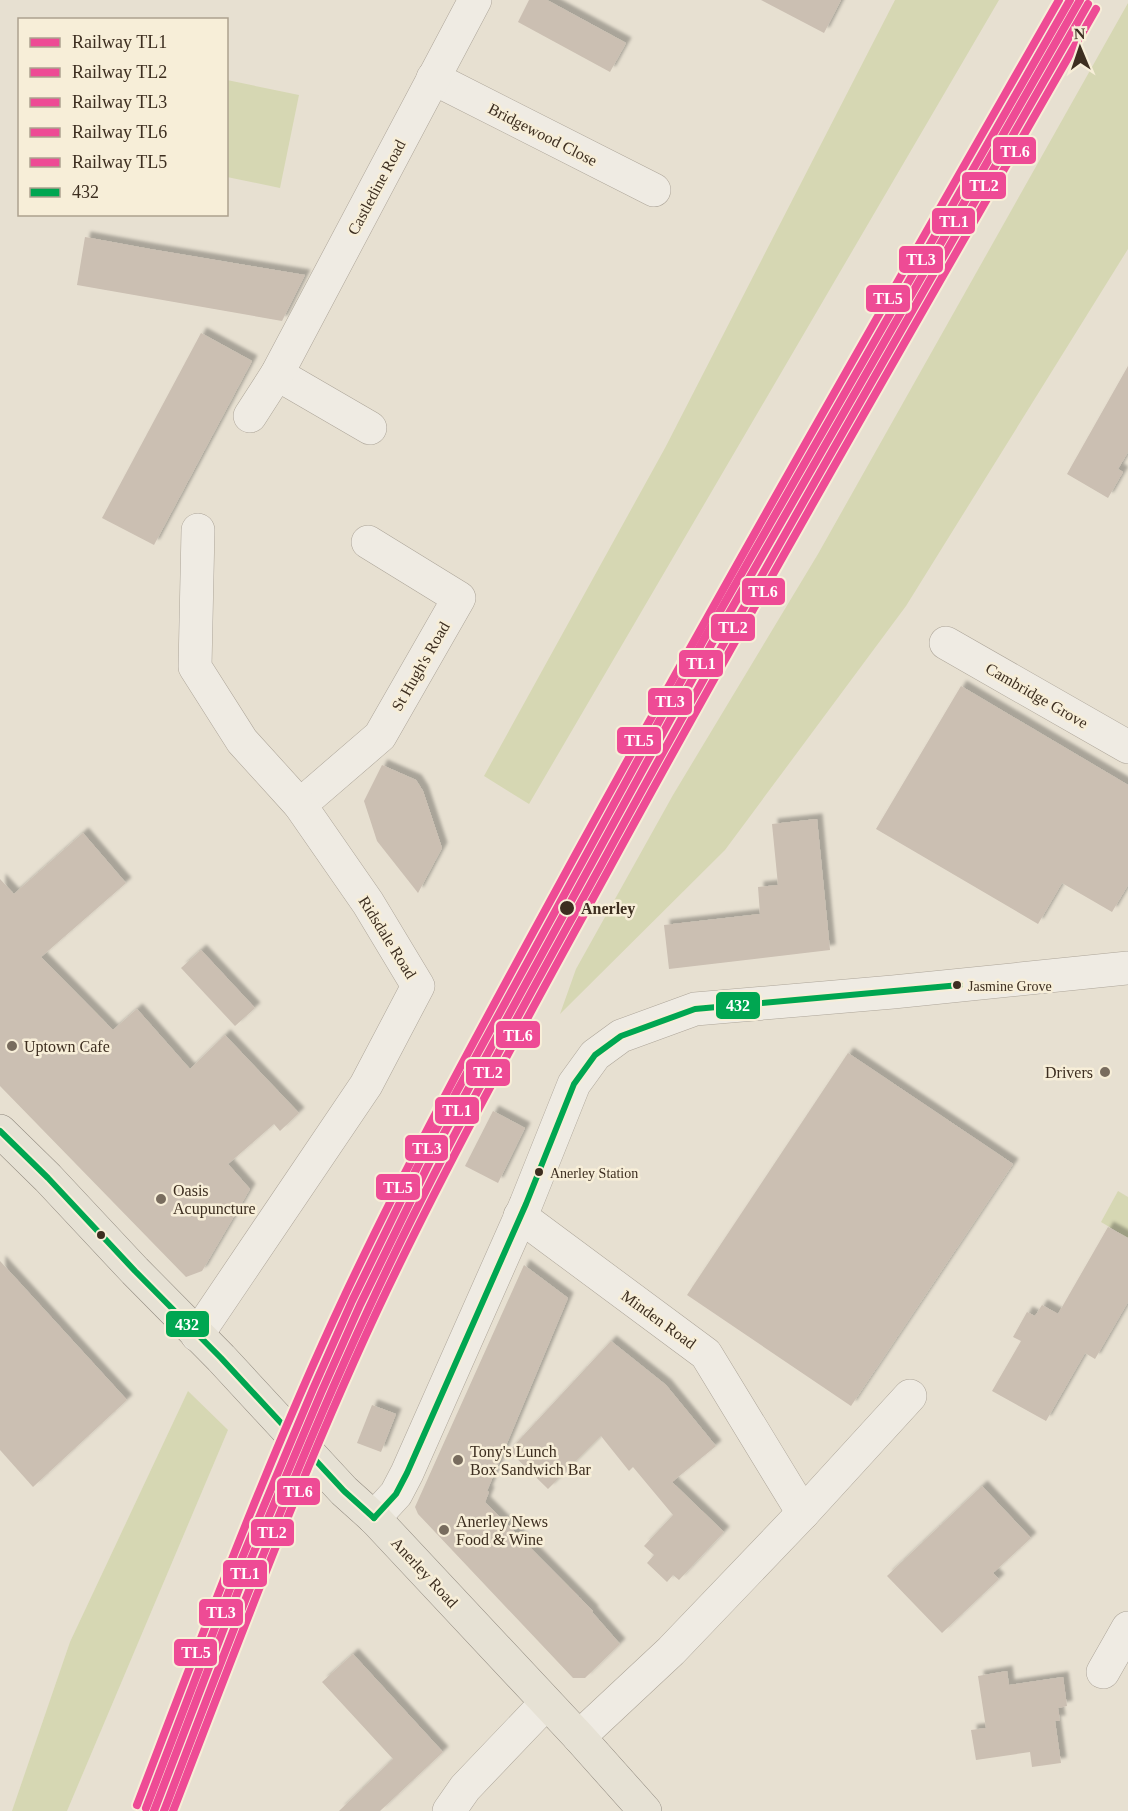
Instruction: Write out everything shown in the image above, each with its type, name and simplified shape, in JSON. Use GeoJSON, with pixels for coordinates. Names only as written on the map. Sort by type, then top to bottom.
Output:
{"type":"FeatureCollection","features":[{"type":"Feature","properties":{"kind":"main road","name":"Anerley Road"},"geometry":{"type":"LineString","coordinates":[[0,1131],[221,1358],[344,1491],[374,1518],[645,1811]]}},
{"type":"Feature","properties":{"kind":"street","name":"Castledine Road"},"geometry":{"type":"LineString","coordinates":[[250,416],[277,374],[475,0]]}},
{"type":"Feature","properties":{"kind":"street","name":"Bridgewood Close"},"geometry":{"type":"LineString","coordinates":[[433,78],[654,190]]}},
{"type":"Feature","properties":{"kind":"street"},"geometry":{"type":"LineString","coordinates":[[277,374],[369,428]]}},
{"type":"Feature","properties":{"kind":"street","name":"Ridsdale Road"},"geometry":{"type":"LineString","coordinates":[[197,1335],[366,1085],[418,986],[368,903],[300,805],[242,741],[195,667],[198,530]]}},
{"type":"Feature","properties":{"kind":"street","name":"St Hugh's Road"},"geometry":{"type":"LineString","coordinates":[[300,805],[380,736],[459,598],[368,542]]}},
{"type":"Feature","properties":{"kind":"street","name":"Cambridge Grove"},"geometry":{"type":"LineString","coordinates":[[946,643],[1128,747]]}},
{"type":"Feature","properties":{"kind":"street"},"geometry":{"type":"LineString","coordinates":[[374,1518],[396,1494],[407,1473],[520,1216],[574,1084],[595,1055],[621,1036],[695,1009],[1128,968]]}},
{"type":"Feature","properties":{"kind":"street","name":"Minden Road"},"geometry":{"type":"LineString","coordinates":[[520,1216],[706,1354],[803,1514]]}},
{"type":"Feature","properties":{"kind":"street"},"geometry":{"type":"LineString","coordinates":[[579,1737],[671,1651],[803,1514],[910,1396]]}},
{"type":"Feature","properties":{"kind":"street"},"geometry":{"type":"LineString","coordinates":[[1103,1672],[1128,1628]]}},
{"type":"Feature","properties":{"kind":"street"},"geometry":{"type":"LineString","coordinates":[[449,1811],[465,1788],[546,1703]]}},
{"type":"Feature","properties":{"kind":"green space"},"geometry":{"type":"Polygon","coordinates":[[[895,0],[999,0],[529,804],[484,776],[665,448],[895,0]]]}},
{"type":"Feature","properties":{"kind":"green space"},"geometry":{"type":"Polygon","coordinates":[[[1128,3],[1128,249],[906,606],[725,850],[560,1014],[576,969],[673,795],[818,554],[1128,3]]]}},
{"type":"Feature","properties":{"kind":"green space"},"geometry":{"type":"Polygon","coordinates":[[[228,80],[299,95],[280,188],[228,177],[228,80]]]}},
{"type":"Feature","properties":{"kind":"green space"},"geometry":{"type":"Polygon","coordinates":[[[1118,1191],[1128,1197],[1128,1238],[1101,1222],[1118,1191]]]}},
{"type":"Feature","properties":{"kind":"green space"},"geometry":{"type":"Polygon","coordinates":[[[188,1391],[228,1430],[67,1811],[12,1811],[70,1642],[188,1391]]]}},
{"type":"Feature","properties":{"kind":"building"},"geometry":{"type":"Polygon","coordinates":[[[529,0],[547,0],[626,43],[610,72],[518,22],[529,0]]]}},
{"type":"Feature","properties":{"kind":"building"},"geometry":{"type":"Polygon","coordinates":[[[761,0],[841,0],[824,33],[761,0]]]}},
{"type":"Feature","properties":{"kind":"building"},"geometry":{"type":"Polygon","coordinates":[[[85,237],[305,275],[282,321],[77,285],[85,237]]]}},
{"type":"Feature","properties":{"kind":"building"},"geometry":{"type":"Polygon","coordinates":[[[201,333],[252,361],[154,545],[102,518],[201,333]]]}},
{"type":"Feature","properties":{"kind":"building"},"geometry":{"type":"Polygon","coordinates":[[[1128,366],[1128,452],[1118,469],[1123,472],[1108,498],[1067,474],[1128,366]]]}},
{"type":"Feature","properties":{"kind":"building"},"geometry":{"type":"Polygon","coordinates":[[[961,686],[1128,785],[1128,885],[1112,912],[1062,883],[1038,924],[876,829],[961,686]]]}},
{"type":"Feature","properties":{"kind":"building"},"geometry":{"type":"Polygon","coordinates":[[[382,765],[416,780],[423,791],[442,848],[418,893],[377,841],[364,801],[382,765]]]}},
{"type":"Feature","properties":{"kind":"building"},"geometry":{"type":"Polygon","coordinates":[[[817,819],[830,950],[669,969],[664,925],[760,914],[758,887],[778,885],[772,824],[817,819]]]}},
{"type":"Feature","properties":{"kind":"building"},"geometry":{"type":"Polygon","coordinates":[[[83,833],[126,883],[41,957],[113,1030],[137,1009],[190,1069],[225,1035],[299,1113],[280,1131],[274,1124],[228,1164],[250,1189],[202,1271],[186,1277],[0,1086],[0,879],[14,894],[83,833]]]}},
{"type":"Feature","properties":{"kind":"building"},"geometry":{"type":"Polygon","coordinates":[[[201,950],[255,1008],[235,1026],[181,968],[201,950]]]}},
{"type":"Feature","properties":{"kind":"building"},"geometry":{"type":"Polygon","coordinates":[[[848,1053],[1013,1164],[851,1406],[687,1295],[848,1053]]]}},
{"type":"Feature","properties":{"kind":"building"},"geometry":{"type":"Polygon","coordinates":[[[493,1111],[525,1128],[498,1183],[465,1166],[493,1111]]]}},
{"type":"Feature","properties":{"kind":"building"},"geometry":{"type":"Polygon","coordinates":[[[1108,1227],[1128,1238],[1128,1302],[1095,1359],[1085,1353],[1046,1421],[992,1391],[1021,1341],[1013,1337],[1027,1312],[1035,1316],[1042,1305],[1058,1314],[1108,1227]]]}},
{"type":"Feature","properties":{"kind":"building"},"geometry":{"type":"Polygon","coordinates":[[[0,1261],[127,1400],[33,1487],[0,1450],[0,1261]]]}},
{"type":"Feature","properties":{"kind":"building"},"geometry":{"type":"Polygon","coordinates":[[[524,1265],[568,1298],[487,1491],[489,1492],[485,1502],[593,1611],[620,1644],[585,1678],[573,1678],[418,1514],[415,1507],[524,1265]]]}},
{"type":"Feature","properties":{"kind":"building"},"geometry":{"type":"Polygon","coordinates":[[[611,1341],[666,1385],[716,1446],[672,1482],[724,1532],[679,1580],[673,1575],[667,1582],[647,1563],[654,1555],[644,1546],[673,1515],[633,1467],[629,1471],[601,1436],[548,1489],[509,1451],[611,1341]]]}},
{"type":"Feature","properties":{"kind":"building"},"geometry":{"type":"Polygon","coordinates":[[[372,1405],[396,1414],[381,1452],[357,1443],[372,1405]]]}},
{"type":"Feature","properties":{"kind":"building"},"geometry":{"type":"Polygon","coordinates":[[[982,1486],[1031,1538],[993,1573],[999,1579],[942,1633],[887,1576],[982,1486]]]}},
{"type":"Feature","properties":{"kind":"building"},"geometry":{"type":"Polygon","coordinates":[[[353,1654],[443,1752],[380,1811],[339,1811],[393,1759],[322,1682],[353,1654]]]}},
{"type":"Feature","properties":{"kind":"building"},"geometry":{"type":"Polygon","coordinates":[[[1007,1671],[1009,1685],[1063,1677],[1067,1706],[1058,1708],[1060,1721],[1055,1721],[1061,1763],[1032,1767],[1030,1752],[976,1760],[971,1730],[986,1728],[978,1676],[1007,1671]]]}},
{"type":"Feature","properties":{"kind":"rail line","name":"TL5"},"geometry":{"type":"LineString","coordinates":[[137,1805],[236,1548],[289,1421],[345,1295],[400,1183],[487,1017],[636,745],[1059,0]]}},
{"type":"Feature","properties":{"kind":"rail line","name":"TL3"},"geometry":{"type":"LineString","coordinates":[[146,1808],[237,1570],[313,1389],[352,1301],[433,1135],[704,639],[1070,0]]}},
{"type":"Feature","properties":{"kind":"rail line","name":"TL1"},"geometry":{"type":"LineString","coordinates":[[154,1811],[245,1573],[321,1393],[360,1305],[441,1139],[712,643],[1080,0]]}},
{"type":"Feature","properties":{"kind":"rail line","name":"TL2"},"geometry":{"type":"LineString","coordinates":[[164,1811],[313,1434],[368,1310],[451,1142],[720,650],[1088,4]]}},
{"type":"Feature","properties":{"kind":"rail line","name":"TL6"},"geometry":{"type":"LineString","coordinates":[[173,1811],[322,1434],[377,1311],[432,1199],[519,1033],[729,653],[1096,9]]}},
{"type":"Feature","properties":{"kind":"transit line","name":"432"},"geometry":{"type":"LineString","coordinates":[[374,1518],[396,1494],[407,1473],[526,1204],[574,1084],[595,1055],[621,1036],[695,1009],[960,985]]}},
{"type":"Feature","properties":{"kind":"transit line","name":"432"},"geometry":{"type":"LineString","coordinates":[[0,1131],[221,1358],[344,1491],[374,1518]]}},
{"type":"Feature","properties":{"kind":"place","name":"Anerley"},"geometry":{"type":"Point","coordinates":[567,908]}},
{"type":"Feature","properties":{"kind":"place","name":"Jasmine Grove"},"geometry":{"type":"Point","coordinates":[957,985]}},
{"type":"Feature","properties":{"kind":"place","name":"Uptown Cafe"},"geometry":{"type":"Point","coordinates":[12,1046]}},
{"type":"Feature","properties":{"kind":"place","name":"Drivers"},"geometry":{"type":"Point","coordinates":[1105,1072]}},
{"type":"Feature","properties":{"kind":"place","name":"Anerley Station"},"geometry":{"type":"Point","coordinates":[539,1172]}},
{"type":"Feature","properties":{"kind":"place","name":"Oasis Acupuncture"},"geometry":{"type":"Point","coordinates":[161,1199]}},
{"type":"Feature","properties":{"kind":"place","name":"Tony's Lunch Box Sandwich Bar"},"geometry":{"type":"Point","coordinates":[458,1460]}},
{"type":"Feature","properties":{"kind":"place","name":"Anerley News Food & Wine"},"geometry":{"type":"Point","coordinates":[444,1530]}}]}
